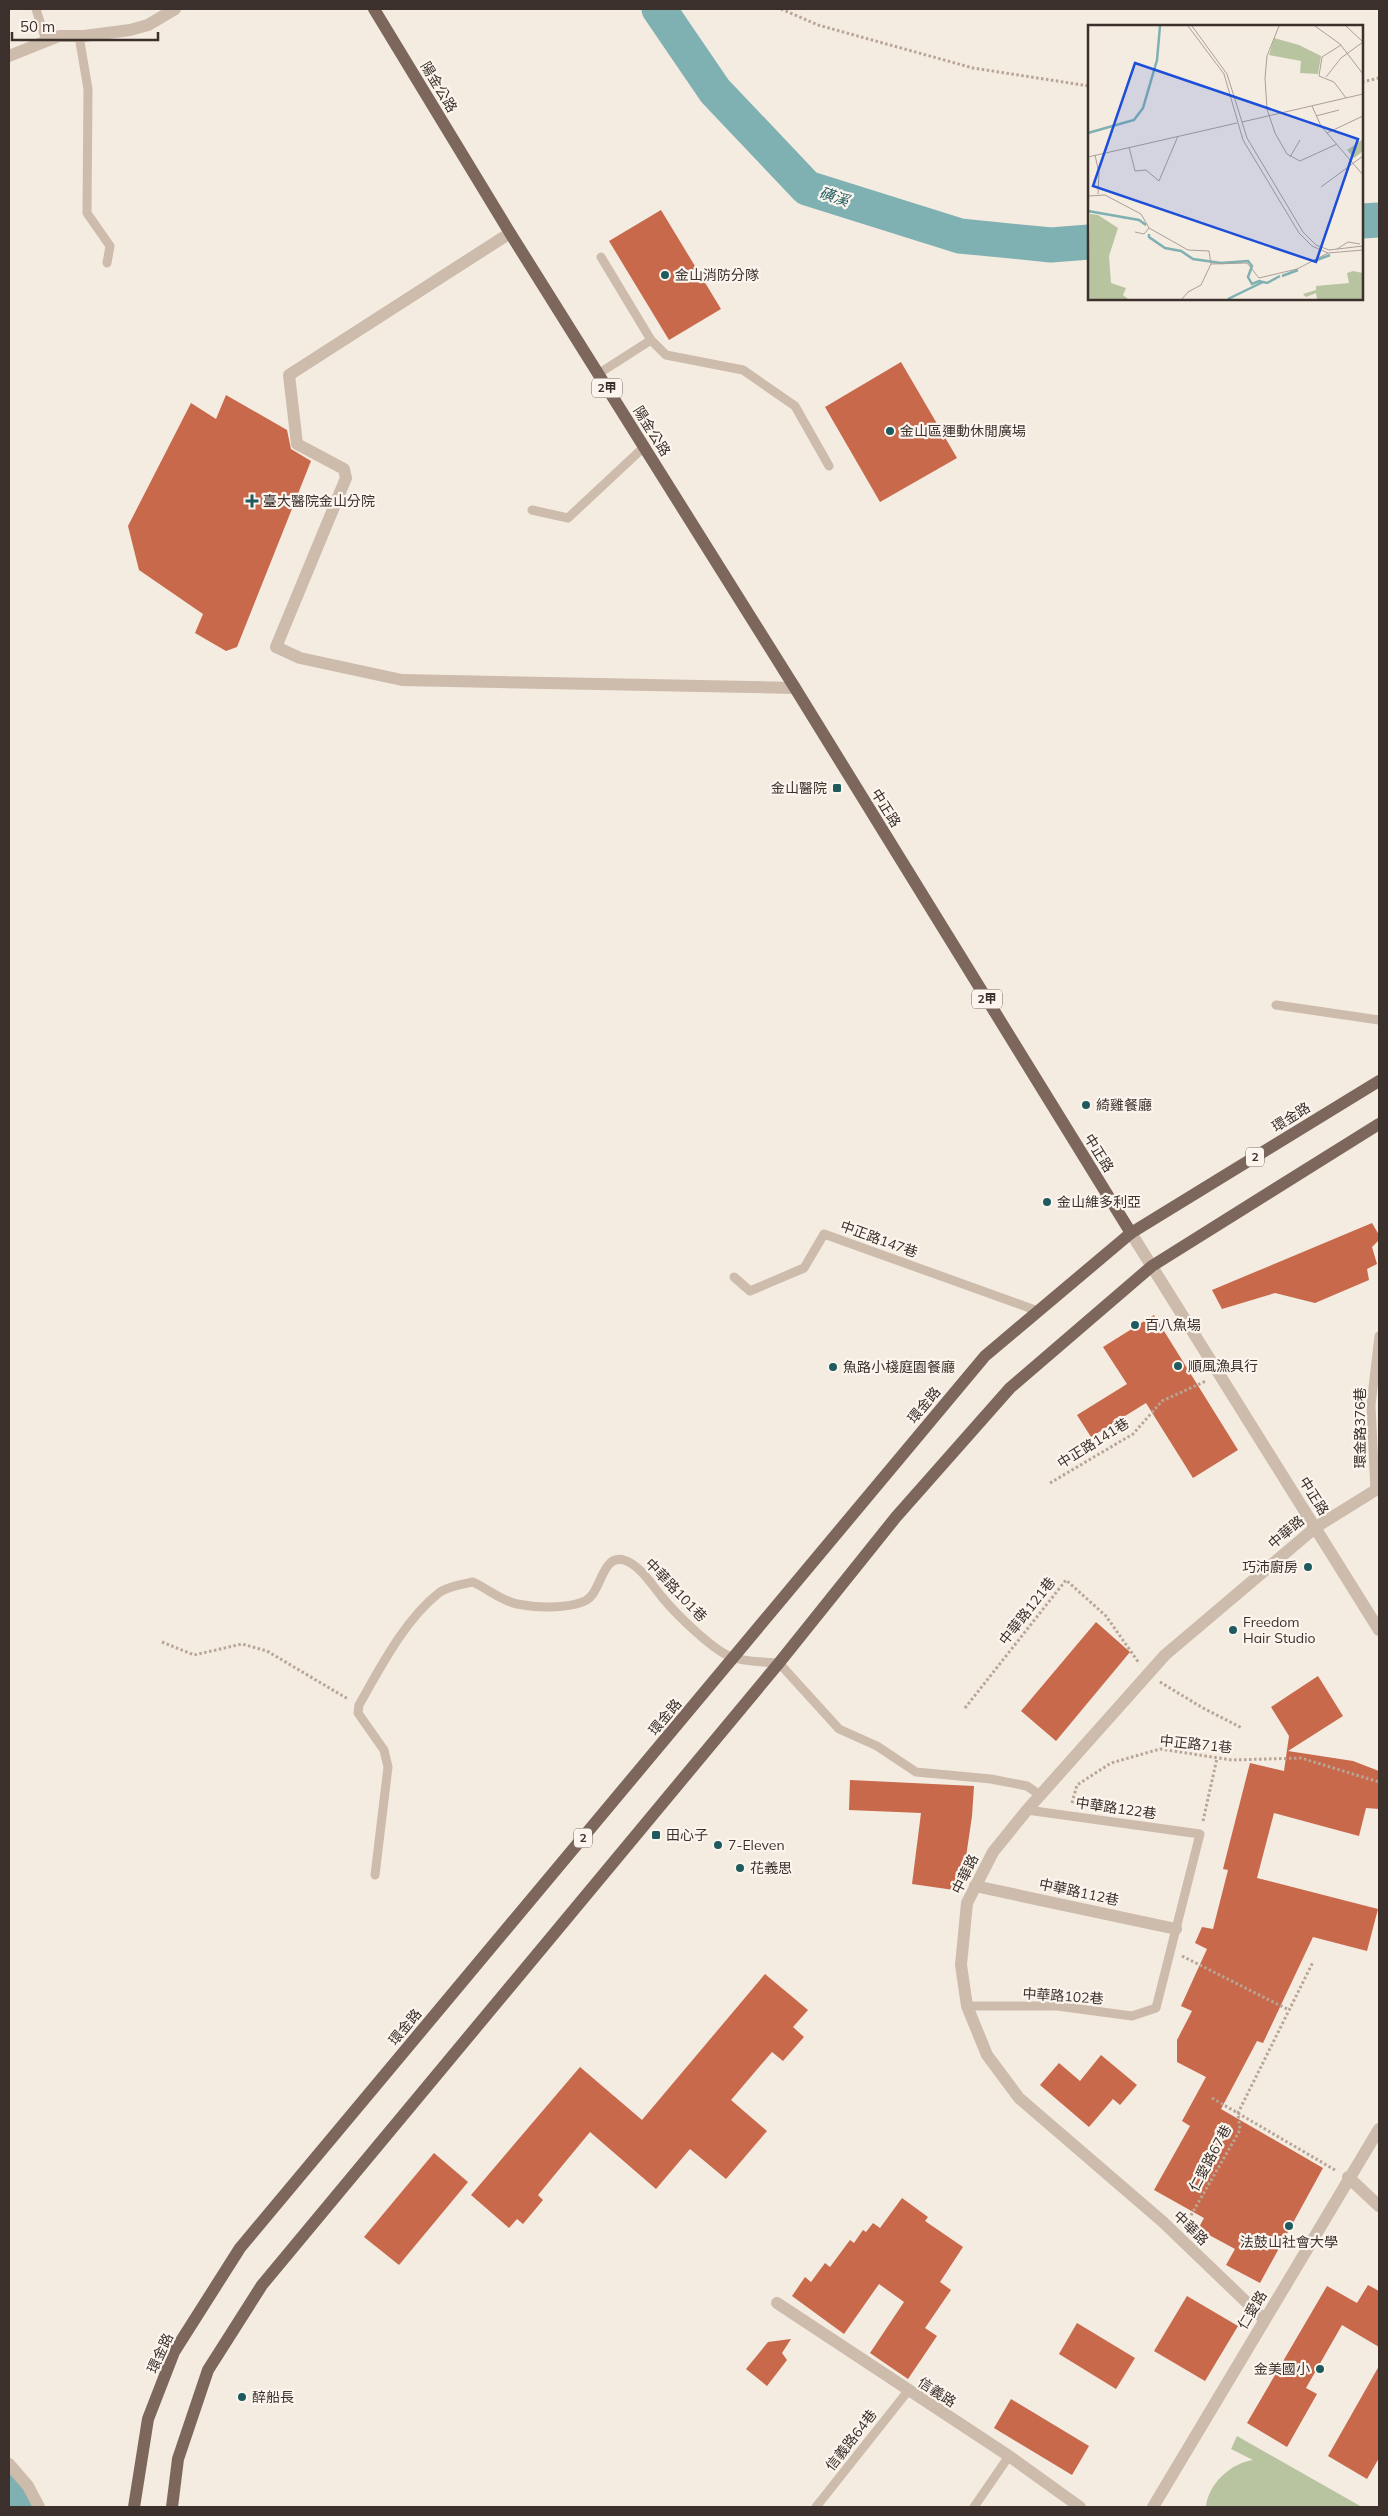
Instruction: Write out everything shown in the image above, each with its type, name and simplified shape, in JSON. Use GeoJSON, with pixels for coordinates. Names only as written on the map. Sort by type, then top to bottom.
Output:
{"type":"FeatureCollection","features":[{"type":"Feature","properties":{"kind":"main road","name":"陽金公路"},"geometry":{"type":"LineString","coordinates":[[374,9],[510,233],[843,766]]}},
{"type":"Feature","properties":{"kind":"main road","name":"中正路"},"geometry":{"type":"LineString","coordinates":[[843,766],[1131,1233]]}},
{"type":"Feature","properties":{"kind":"main road","name":"環金路"},"geometry":{"type":"LineString","coordinates":[[134,2507],[148,2419],[174,2352],[240,2248],[733,1658],[854,1510],[985,1356],[1131,1233],[1379,1081]]}},
{"type":"Feature","properties":{"kind":"main road"},"geometry":{"type":"LineString","coordinates":[[172,2507],[178,2459],[208,2370],[262,2285],[779,1663],[896,1517],[1010,1388],[1152,1266],[1379,1124]]}},
{"type":"Feature","properties":{"kind":"street"},"geometry":{"type":"LineString","coordinates":[[9,56],[59,36],[79,36],[130,30],[148,25],[175,9]]}},
{"type":"Feature","properties":{"kind":"street"},"geometry":{"type":"LineString","coordinates":[[510,233],[289,375],[297,444],[344,469],[346,478],[276,647],[300,658],[402,680],[795,688]]}},
{"type":"Feature","properties":{"kind":"street","name":"中正路"},"geometry":{"type":"LineString","coordinates":[[1131,1233],[1222,1375],[1379,1630]]}},
{"type":"Feature","properties":{"kind":"street","name":"中華路"},"geometry":{"type":"LineString","coordinates":[[1264,2319],[1178,2238],[1019,2098],[987,2054],[967,2006],[961,1965],[967,1903],[993,1852],[1040,1795],[1165,1654],[1316,1527],[1377,1490]]}},
{"type":"Feature","properties":{"kind":"street","name":"中華路112巷"},"geometry":{"type":"LineString","coordinates":[[975,1886],[1176,1929]]}},
{"type":"Feature","properties":{"kind":"street","name":"仁愛路"},"geometry":{"type":"LineString","coordinates":[[1153,2507],[1379,2129]]}},
{"type":"Feature","properties":{"kind":"street"},"geometry":{"type":"LineString","coordinates":[[1348,2178],[1379,2206]]}},
{"type":"Feature","properties":{"kind":"street","name":"信義路"},"geometry":{"type":"LineString","coordinates":[[777,2303],[1008,2456],[1080,2507]]}},
{"type":"Feature","properties":{"kind":"street"},"geometry":{"type":"LineString","coordinates":[[9,2464],[28,2486],[40,2507]]}},
{"type":"Feature","properties":{"kind":"lane"},"geometry":{"type":"LineString","coordinates":[[36,9],[46,41]]}},
{"type":"Feature","properties":{"kind":"lane"},"geometry":{"type":"LineString","coordinates":[[79,36],[88,89],[87,213],[110,246],[107,263]]}},
{"type":"Feature","properties":{"kind":"lane"},"geometry":{"type":"LineString","coordinates":[[601,257],[651,340],[666,355],[743,370],[795,406],[829,466]]}},
{"type":"Feature","properties":{"kind":"lane"},"geometry":{"type":"LineString","coordinates":[[598,374],[651,340]]}},
{"type":"Feature","properties":{"kind":"lane"},"geometry":{"type":"LineString","coordinates":[[532,510],[568,518],[644,447]]}},
{"type":"Feature","properties":{"kind":"lane"},"geometry":{"type":"LineString","coordinates":[[1276,1006],[1379,1020]]}},
{"type":"Feature","properties":{"kind":"lane","name":"中正路147巷"},"geometry":{"type":"LineString","coordinates":[[734,1277],[750,1292],[804,1268],[824,1234],[1038,1311]]}},
{"type":"Feature","properties":{"kind":"lane","name":"環金路376巷"},"geometry":{"type":"LineString","coordinates":[[1377,1490],[1371,1405],[1379,1336]]}},
{"type":"Feature","properties":{"kind":"lane","name":"中華路101巷"},"geometry":{"type":"LineString","coordinates":[[359,1705],[386,1656],[414,1621],[442,1591],[474,1582],[517,1604],[561,1606],[586,1600],[595,1592],[605,1569],[614,1561],[623,1560],[633,1565],[666,1602],[703,1638],[733,1658],[779,1663]]}},
{"type":"Feature","properties":{"kind":"lane"},"geometry":{"type":"LineString","coordinates":[[779,1663],[839,1728],[876,1746],[916,1772],[991,1778],[1027,1786],[1040,1795]]}},
{"type":"Feature","properties":{"kind":"lane"},"geometry":{"type":"LineString","coordinates":[[359,1705],[358,1713],[384,1750],[388,1767],[375,1875]]}},
{"type":"Feature","properties":{"kind":"lane","name":"中華路122巷"},"geometry":{"type":"LineString","coordinates":[[1027,1810],[1200,1834]]}},
{"type":"Feature","properties":{"kind":"lane"},"geometry":{"type":"LineString","coordinates":[[1171,1950],[1200,1834]]}},
{"type":"Feature","properties":{"kind":"lane","name":"中華路102巷"},"geometry":{"type":"LineString","coordinates":[[967,2006],[1057,2006],[1132,2016],[1156,2008],[1171,1950]]}},
{"type":"Feature","properties":{"kind":"lane","name":"信義路64巷"},"geometry":{"type":"LineString","coordinates":[[816,2507],[908,2390]]}},
{"type":"Feature","properties":{"kind":"lane"},"geometry":{"type":"LineString","coordinates":[[974,2507],[1008,2456]]}},
{"type":"Feature","properties":{"kind":"path"},"geometry":{"type":"LineString","coordinates":[[780,9],[818,25],[973,68],[1088,86]]}},
{"type":"Feature","properties":{"kind":"path"},"geometry":{"type":"LineString","coordinates":[[1363,82],[1379,78]]}},
{"type":"Feature","properties":{"kind":"path","name":"中正路141巷"},"geometry":{"type":"LineString","coordinates":[[1050,1483],[1133,1434],[1162,1401],[1222,1375]]}},
{"type":"Feature","properties":{"kind":"path","name":"中華路121巷"},"geometry":{"type":"LineString","coordinates":[[965,1708],[1066,1580],[1106,1616],[1130,1653],[1148,1674]]}},
{"type":"Feature","properties":{"kind":"path"},"geometry":{"type":"LineString","coordinates":[[162,1642],[194,1656],[242,1644],[267,1651],[359,1705]]}},
{"type":"Feature","properties":{"kind":"path"},"geometry":{"type":"LineString","coordinates":[[1148,1674],[1203,1708],[1242,1728]]}},
{"type":"Feature","properties":{"kind":"path","name":"中正路71巷"},"geometry":{"type":"LineString","coordinates":[[1068,1816],[1077,1785],[1111,1763],[1160,1749],[1232,1760],[1301,1758],[1379,1782]]}},
{"type":"Feature","properties":{"kind":"path"},"geometry":{"type":"LineString","coordinates":[[1200,1834],[1217,1758]]}},
{"type":"Feature","properties":{"kind":"path"},"geometry":{"type":"LineString","coordinates":[[1171,1950],[1289,2010]]}},
{"type":"Feature","properties":{"kind":"path","name":"仁愛路67巷"},"geometry":{"type":"LineString","coordinates":[[1178,2238],[1240,2130],[1238,2113],[1313,1962]]}},
{"type":"Feature","properties":{"kind":"path","name":"仁愛路67巷"},"geometry":{"type":"LineString","coordinates":[[1212,2098],[1348,2178]]}},
{"type":"Feature","properties":{"kind":"green space"},"geometry":{"type":"Polygon","coordinates":[[[1237,2436],[1362,2507],[1206,2507],[1211,2490],[1222,2476],[1237,2465],[1253,2460],[1231,2449],[1237,2436]]]}},
{"type":"Feature","properties":{"kind":"building","name":"金山消防分隊"},"geometry":{"type":"Polygon","coordinates":[[[661,210],[721,309],[669,340],[609,241],[661,210]]]}},
{"type":"Feature","properties":{"kind":"building","name":"金山區運動休閒廣場"},"geometry":{"type":"Polygon","coordinates":[[[901,362],[957,458],[880,502],[825,407],[901,362]]]}},
{"type":"Feature","properties":{"kind":"building"},"geometry":{"type":"Polygon","coordinates":[[[226,395],[287,430],[291,449],[311,461],[237,647],[226,651],[195,633],[203,614],[139,570],[128,526],[191,403],[216,419],[226,395]]]}},
{"type":"Feature","properties":{"kind":"building"},"geometry":{"type":"Polygon","coordinates":[[[1372,1223],[1379,1235],[1379,1240],[1372,1247],[1377,1264],[1367,1269],[1369,1280],[1315,1303],[1275,1293],[1222,1309],[1212,1290],[1372,1223]]]}},
{"type":"Feature","properties":{"kind":"building"},"geometry":{"type":"Polygon","coordinates":[[[1154,1315],[1238,1450],[1193,1478],[1146,1403],[1091,1437],[1077,1415],[1127,1384],[1103,1347],[1154,1315]]]}},
{"type":"Feature","properties":{"kind":"building"},"geometry":{"type":"Polygon","coordinates":[[[1096,1622],[1130,1652],[1056,1741],[1021,1711],[1096,1622]]]}},
{"type":"Feature","properties":{"kind":"building"},"geometry":{"type":"Polygon","coordinates":[[[1318,1676],[1343,1716],[1288,1751],[1353,1761],[1379,1771],[1379,1809],[1366,1808],[1359,1836],[1274,1813],[1257,1878],[1378,1909],[1367,1951],[1313,1937],[1263,2043],[1257,2041],[1221,2109],[1323,2168],[1260,2283],[1226,2265],[1235,2249],[1198,2229],[1204,2218],[1154,2190],[1190,2126],[1182,2121],[1206,2077],[1177,2062],[1177,2040],[1192,2011],[1181,2006],[1207,1949],[1195,1943],[1202,1927],[1213,1929],[1228,1870],[1223,1869],[1250,1763],[1284,1771],[1289,1736],[1271,1707],[1318,1676]]]}},
{"type":"Feature","properties":{"kind":"building"},"geometry":{"type":"Polygon","coordinates":[[[850,1780],[974,1786],[972,1816],[961,1891],[912,1884],[921,1813],[849,1810],[850,1780]]]}},
{"type":"Feature","properties":{"kind":"building"},"geometry":{"type":"Polygon","coordinates":[[[765,1974],[808,2010],[793,2027],[804,2037],[783,2061],[772,2052],[731,2100],[767,2131],[726,2179],[690,2149],[656,2189],[590,2132],[538,2195],[543,2200],[523,2224],[517,2219],[509,2228],[471,2195],[580,2067],[642,2120],[765,1974]]]}},
{"type":"Feature","properties":{"kind":"building"},"geometry":{"type":"Polygon","coordinates":[[[1101,2055],[1137,2085],[1120,2105],[1113,2099],[1089,2127],[1040,2085],[1059,2063],[1080,2081],[1101,2055]]]}},
{"type":"Feature","properties":{"kind":"building"},"geometry":{"type":"Polygon","coordinates":[[[434,2153],[468,2182],[399,2265],[364,2237],[434,2153]]]}},
{"type":"Feature","properties":{"kind":"building"},"geometry":{"type":"Polygon","coordinates":[[[902,2198],[928,2217],[925,2221],[963,2247],[940,2282],[951,2290],[925,2328],[937,2336],[908,2379],[870,2353],[904,2302],[879,2284],[844,2334],[792,2296],[805,2277],[811,2282],[825,2263],[830,2267],[850,2240],[854,2243],[863,2230],[866,2232],[873,2223],[880,2228],[902,2198]]]}},
{"type":"Feature","properties":{"kind":"building"},"geometry":{"type":"Polygon","coordinates":[[[1368,2285],[1379,2291],[1379,2347],[1342,2325],[1306,2388],[1317,2394],[1287,2447],[1247,2423],[1327,2286],[1357,2303],[1368,2285]]]}},
{"type":"Feature","properties":{"kind":"building"},"geometry":{"type":"Polygon","coordinates":[[[1187,2296],[1238,2326],[1205,2381],[1154,2351],[1187,2296]]]}},
{"type":"Feature","properties":{"kind":"building"},"geometry":{"type":"Polygon","coordinates":[[[1077,2323],[1135,2358],[1116,2389],[1059,2354],[1077,2323]]]}},
{"type":"Feature","properties":{"kind":"building"},"geometry":{"type":"Polygon","coordinates":[[[791,2339],[782,2353],[787,2360],[767,2386],[746,2369],[768,2342],[791,2339]]]}},
{"type":"Feature","properties":{"kind":"building"},"geometry":{"type":"Polygon","coordinates":[[[1379,2366],[1379,2458],[1367,2479],[1328,2456],[1379,2366]]]}},
{"type":"Feature","properties":{"kind":"building"},"geometry":{"type":"Polygon","coordinates":[[[1011,2399],[1089,2446],[1072,2475],[994,2428],[1011,2399]]]}},
{"type":"Feature","properties":{"kind":"waterway","name":"磺溪"},"geometry":{"type":"LineString","coordinates":[[659,9],[715,91],[807,188],[960,236],[1051,245],[1088,242]]}},
{"type":"Feature","properties":{"kind":"waterway","name":"磺溪"},"geometry":{"type":"LineString","coordinates":[[1363,221],[1379,220]]}},
{"type":"Feature","properties":{"kind":"waterway"},"geometry":{"type":"LineString","coordinates":[[9,2492],[18,2507]]}},
{"type":"Feature","properties":{"kind":"place","name":"金山消防分隊"},"geometry":{"type":"Point","coordinates":[665,275]}},
{"type":"Feature","properties":{"kind":"place","name":"金山區運動休閒廣場"},"geometry":{"type":"Point","coordinates":[890,431]}},
{"type":"Feature","properties":{"kind":"place","name":"臺大醫院金山分院"},"geometry":{"type":"Point","coordinates":[252,501]}},
{"type":"Feature","properties":{"kind":"place","name":"金山醫院"},"geometry":{"type":"Point","coordinates":[837,788]}},
{"type":"Feature","properties":{"kind":"place","name":"綺雞餐廳"},"geometry":{"type":"Point","coordinates":[1086,1105]}},
{"type":"Feature","properties":{"kind":"place","name":"金山維多利亞"},"geometry":{"type":"Point","coordinates":[1047,1202]}},
{"type":"Feature","properties":{"kind":"place","name":"百八魚場"},"geometry":{"type":"Point","coordinates":[1135,1325]}},
{"type":"Feature","properties":{"kind":"place","name":"順風漁具行"},"geometry":{"type":"Point","coordinates":[1178,1366]}},
{"type":"Feature","properties":{"kind":"place","name":"魚路小棧庭園餐廳"},"geometry":{"type":"Point","coordinates":[833,1367]}},
{"type":"Feature","properties":{"kind":"place","name":"巧沛廚房"},"geometry":{"type":"Point","coordinates":[1308,1567]}},
{"type":"Feature","properties":{"kind":"place","name":"Freedom Hair Studio"},"geometry":{"type":"Point","coordinates":[1233,1630]}},
{"type":"Feature","properties":{"kind":"place","name":"田心子"},"geometry":{"type":"Point","coordinates":[656,1835]}},
{"type":"Feature","properties":{"kind":"place","name":"7-Eleven"},"geometry":{"type":"Point","coordinates":[718,1845]}},
{"type":"Feature","properties":{"kind":"place","name":"花義思"},"geometry":{"type":"Point","coordinates":[740,1868]}},
{"type":"Feature","properties":{"kind":"place","name":"法鼓山社會大學"},"geometry":{"type":"Point","coordinates":[1289,2226]}},
{"type":"Feature","properties":{"kind":"place","name":"金美國小"},"geometry":{"type":"Point","coordinates":[1320,2369]}},
{"type":"Feature","properties":{"kind":"place","name":"醉船長"},"geometry":{"type":"Point","coordinates":[242,2397]}}]}
